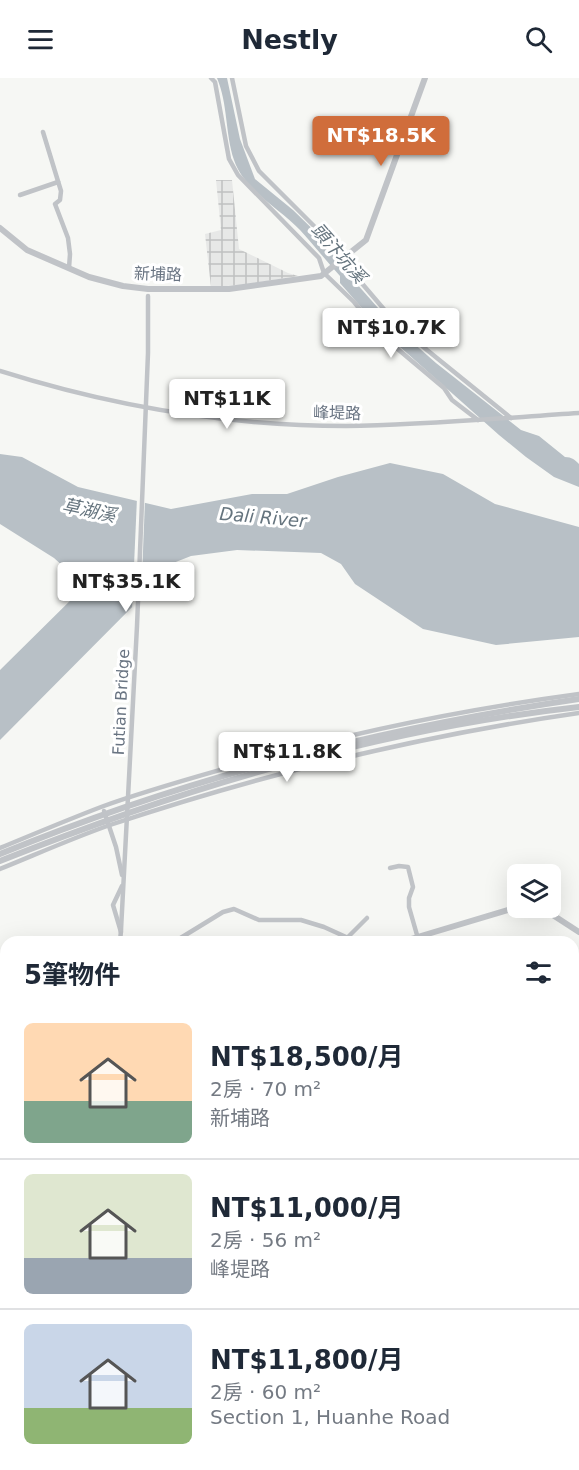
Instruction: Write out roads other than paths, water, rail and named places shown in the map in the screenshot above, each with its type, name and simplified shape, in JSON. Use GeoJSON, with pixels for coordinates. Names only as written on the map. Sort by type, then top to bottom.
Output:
{"type":"FeatureCollection","features":[{"type":"Feature","properties":{"kind":"street"},"geometry":{"type":"LineString","coordinates":[[211,78],[215,82],[229,159],[238,175],[319,258],[326,272],[381,335],[444,388],[452,400],[478,420],[579,413]]}},
{"type":"Feature","properties":{"kind":"street"},"geometry":{"type":"LineString","coordinates":[[232,78],[246,146],[259,171],[327,238],[336,248],[342,261],[394,321],[426,350],[511,418]]}},
{"type":"Feature","properties":{"kind":"street"},"geometry":{"type":"LineString","coordinates":[[342,261],[366,240],[425,78]]}},
{"type":"Feature","properties":{"kind":"street"},"geometry":{"type":"LineString","coordinates":[[43,132],[61,191],[60,200],[55,204],[55,208],[68,238],[69,268]]}},
{"type":"Feature","properties":{"kind":"street"},"geometry":{"type":"LineString","coordinates":[[20,195],[58,182]]}},
{"type":"Feature","properties":{"kind":"street","name":"新埔路"},"geometry":{"type":"LineString","coordinates":[[0,228],[27,250],[104,282],[148,292],[251,287],[316,278],[342,261]]}},
{"type":"Feature","properties":{"kind":"street","name":"Futian Bridge"},"geometry":{"type":"LineString","coordinates":[[121,931],[137,626],[148,352],[148,292]]}},
{"type":"Feature","properties":{"kind":"street","name":"峰堤路"},"geometry":{"type":"LineString","coordinates":[[0,370],[70,390],[152,408],[255,422],[345,426],[478,420]]}},
{"type":"Feature","properties":{"kind":"street"},"geometry":{"type":"LineString","coordinates":[[0,861],[197,776],[350,735],[498,705],[579,694]]}},
{"type":"Feature","properties":{"kind":"street"},"geometry":{"type":"LineString","coordinates":[[0,854],[106,816],[270,763],[351,742],[466,717],[579,699]]}},
{"type":"Feature","properties":{"kind":"street"},"geometry":{"type":"LineString","coordinates":[[0,848],[220,783],[356,747],[490,720],[579,707]]}},
{"type":"Feature","properties":{"kind":"street"},"geometry":{"type":"LineString","coordinates":[[0,868],[106,816],[402,744],[579,713]]}},
{"type":"Feature","properties":{"kind":"street"},"geometry":{"type":"LineString","coordinates":[[106,816],[122,871],[123,886],[114,905],[121,936]]}},
{"type":"Feature","properties":{"kind":"street"},"geometry":{"type":"LineString","coordinates":[[390,868],[408,867],[413,887],[409,907],[417,936]]}},
{"type":"Feature","properties":{"kind":"street"},"geometry":{"type":"LineString","coordinates":[[185,936],[223,912],[234,909],[259,920],[301,920],[345,936]]}},
{"type":"Feature","properties":{"kind":"street"},"geometry":{"type":"LineString","coordinates":[[430,936],[507,911]]}},
{"type":"Feature","properties":{"kind":"street"},"geometry":{"type":"LineString","coordinates":[[349,936],[367,918]]}},
{"type":"Feature","properties":{"kind":"street"},"geometry":{"type":"LineString","coordinates":[[557,918],[579,932]]}},
{"type":"Feature","properties":{"kind":"water"},"geometry":{"type":"Polygon","coordinates":[[[217,78],[227,78],[240,139],[255,179],[293,210],[332,248],[342,266],[394,326],[436,363],[521,430],[539,436],[565,457],[578,463],[579,487],[554,477],[526,457],[381,330],[340,283],[340,276],[305,236],[246,181],[239,171],[231,150],[223,98],[217,78]]]}},
{"type":"Feature","properties":{"kind":"water"},"geometry":{"type":"Polygon","coordinates":[[[0,454],[22,457],[78,487],[171,509],[252,494],[287,494],[390,463],[443,474],[495,504],[579,527],[579,637],[496,645],[423,629],[355,584],[341,564],[321,553],[237,550],[191,556],[158,569],[147,592],[0,740],[0,670],[85,586],[54,558],[0,524],[0,454]]]}},
{"type":"Feature","properties":{"kind":"water label","name":"頭汴坑溪"},"geometry":{"type":"Point","coordinates":[339,253]}},
{"type":"Feature","properties":{"kind":"water label","name":"草湖溪"},"geometry":{"type":"Point","coordinates":[89,510]}},
{"type":"Feature","properties":{"kind":"water label","name":"Dali River"},"geometry":{"type":"Point","coordinates":[263,517]}}]}
